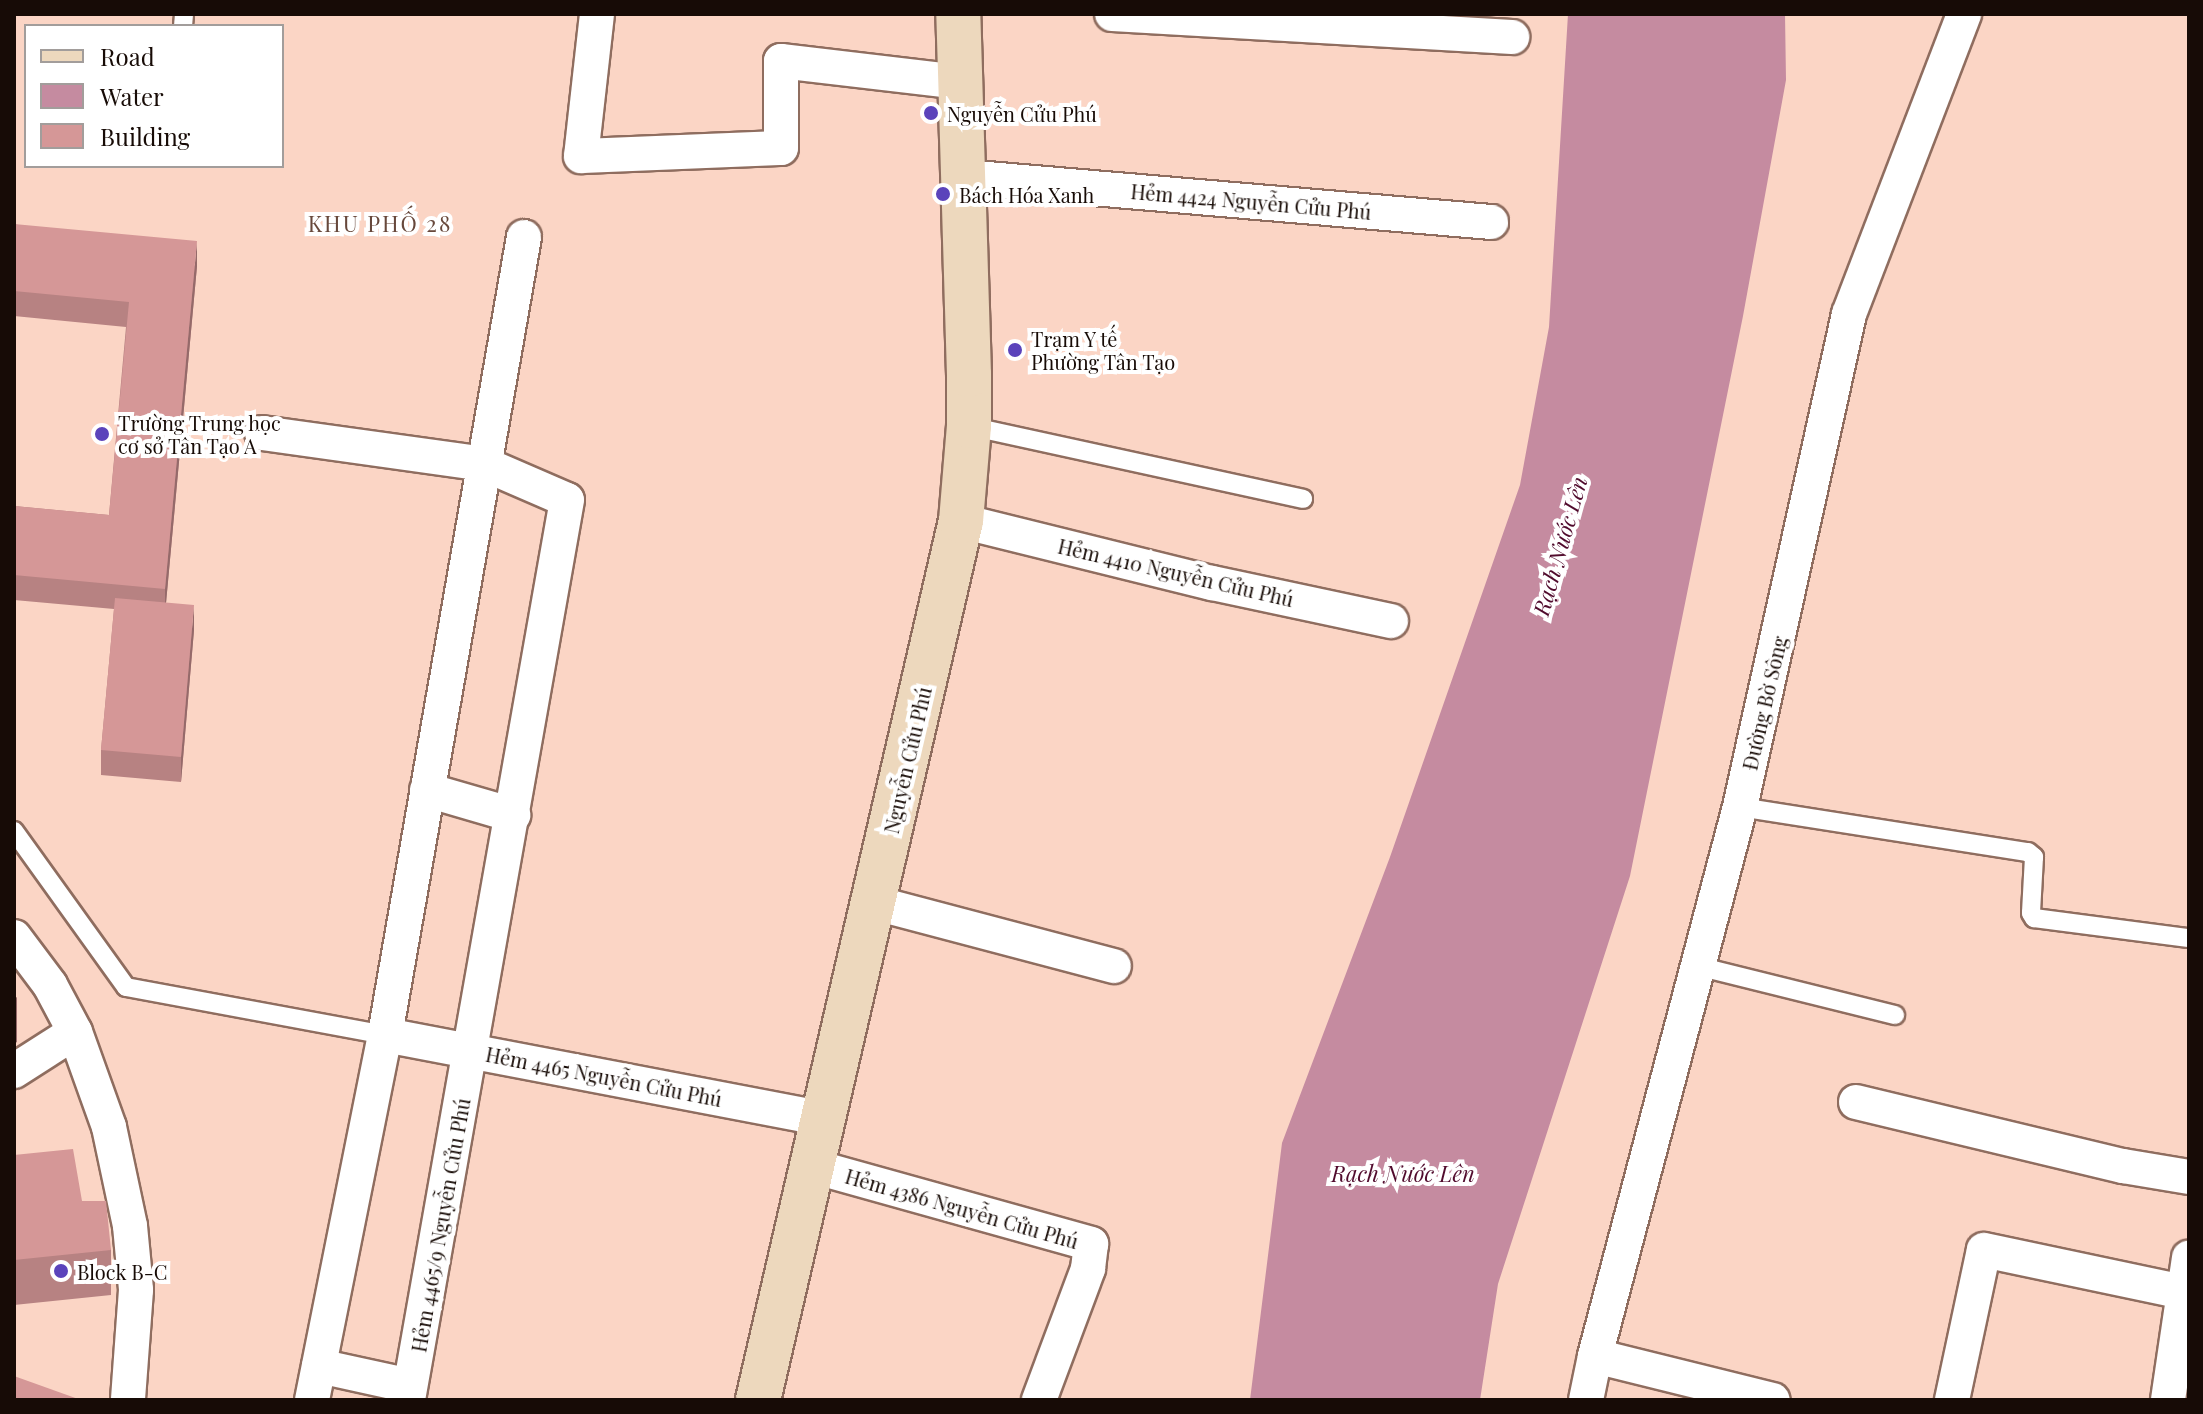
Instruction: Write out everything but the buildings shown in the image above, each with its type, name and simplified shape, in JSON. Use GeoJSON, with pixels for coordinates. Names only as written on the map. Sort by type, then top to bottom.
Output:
{"type":"FeatureCollection","features":[{"type":"Feature","properties":{"kind":"main road","name":"Nguyễn Cửu Phú"},"geometry":{"type":"LineString","coordinates":[[758,1400],[961,521],[969,426],[958,14]]}},
{"type":"Feature","properties":{"kind":"street"},"geometry":{"type":"LineString","coordinates":[[597,14],[581,156],[781,148],[781,61],[961,82]]}},
{"type":"Feature","properties":{"kind":"street"},"geometry":{"type":"LineString","coordinates":[[1112,14],[1512,37]]}},
{"type":"Feature","properties":{"kind":"street","name":"Đường Bờ Sông"},"geometry":{"type":"LineString","coordinates":[[1586,1400],[1740,807],[1849,314],[1964,14]]}},
{"type":"Feature","properties":{"kind":"street","name":"Hẻm 4424 Nguyễn Cửu Phú"},"geometry":{"type":"LineString","coordinates":[[964,177],[1491,222]]}},
{"type":"Feature","properties":{"kind":"street"},"geometry":{"type":"LineString","coordinates":[[312,1400],[385,1035],[524,237]]}},
{"type":"Feature","properties":{"kind":"street"},"geometry":{"type":"LineString","coordinates":[[262,433],[484,464]]}},
{"type":"Feature","properties":{"kind":"street","name":"Hẻm 4465/9 Nguyễn Cửu Phú"},"geometry":{"type":"LineString","coordinates":[[409,1393],[567,500],[484,464]]}},
{"type":"Feature","properties":{"kind":"street","name":"Hẻm 4410 Nguyễn Cửu Phú"},"geometry":{"type":"LineString","coordinates":[[961,521],[1212,583],[1391,621]]}},
{"type":"Feature","properties":{"kind":"street"},"geometry":{"type":"LineString","coordinates":[[427,790],[513,815]]}},
{"type":"Feature","properties":{"kind":"street"},"geometry":{"type":"LineString","coordinates":[[875,903],[1114,966]]}},
{"type":"Feature","properties":{"kind":"street"},"geometry":{"type":"LineString","coordinates":[[14,937],[50,985],[75,1032],[109,1127],[130,1226],[136,1290],[128,1400]]}},
{"type":"Feature","properties":{"kind":"street"},"geometry":{"type":"LineString","coordinates":[[14,1071],[75,1032]]}},
{"type":"Feature","properties":{"kind":"street","name":"Hẻm 4465 Nguyễn Cửu Phú"},"geometry":{"type":"LineString","coordinates":[[385,1035],[824,1119]]}},
{"type":"Feature","properties":{"kind":"street"},"geometry":{"type":"LineString","coordinates":[[1856,1102],[2093,1160],[2189,1177]]}},
{"type":"Feature","properties":{"kind":"street","name":"Hẻm 4386 Nguyễn Cửu Phú"},"geometry":{"type":"LineString","coordinates":[[812,1166],[1091,1244],[1088,1269],[1039,1400]]}},
{"type":"Feature","properties":{"kind":"street"},"geometry":{"type":"LineString","coordinates":[[1952,1400],[1984,1250],[2184,1292]]}},
{"type":"Feature","properties":{"kind":"street"},"geometry":{"type":"LineString","coordinates":[[2168,1400],[2189,1258]]}},
{"type":"Feature","properties":{"kind":"street"},"geometry":{"type":"LineString","coordinates":[[1595,1356],[1773,1400]]}},
{"type":"Feature","properties":{"kind":"street"},"geometry":{"type":"LineString","coordinates":[[319,1366],[409,1393]]}},
{"type":"Feature","properties":{"kind":"lane"},"geometry":{"type":"LineString","coordinates":[[969,426],[1303,499]]}},
{"type":"Feature","properties":{"kind":"lane"},"geometry":{"type":"LineString","coordinates":[[1740,807],[2028,852],[2034,857],[2031,913],[2034,918],[2189,938]]}},
{"type":"Feature","properties":{"kind":"lane"},"geometry":{"type":"LineString","coordinates":[[14,831],[126,987],[385,1035]]}},
{"type":"Feature","properties":{"kind":"lane"},"geometry":{"type":"LineString","coordinates":[[1697,966],[1895,1015]]}},
{"type":"Feature","properties":{"kind":"water","name":"Rạch Nước Lên"},"geometry":{"type":"Polygon","coordinates":[[[1568,14],[1785,14],[1786,80],[1743,316],[1630,876],[1498,1284],[1480,1400],[1250,1400],[1282,1143],[1390,857],[1520,485],[1549,327],[1568,14]]]}},
{"type":"Feature","properties":{"kind":"place","name":"Nguyễn Cửu Phú"},"geometry":{"type":"Point","coordinates":[931,113]}},
{"type":"Feature","properties":{"kind":"place","name":"Bách Hóa Xanh"},"geometry":{"type":"Point","coordinates":[943,194]}},
{"type":"Feature","properties":{"kind":"place","name":"Trạm Y tế Phường Tân Tạo"},"geometry":{"type":"Point","coordinates":[1015,350]}},
{"type":"Feature","properties":{"kind":"place","name":"Trường Trung học cơ sở Tân Tạo A"},"geometry":{"type":"Point","coordinates":[102,434]}},
{"type":"Feature","properties":{"kind":"place","name":"Block B-C"},"geometry":{"type":"Point","coordinates":[61,1271]}},
{"type":"Feature","properties":{"kind":"district","name":"KHU PHỐ 28"},"geometry":{"type":"Point","coordinates":[380,224]}}]}
